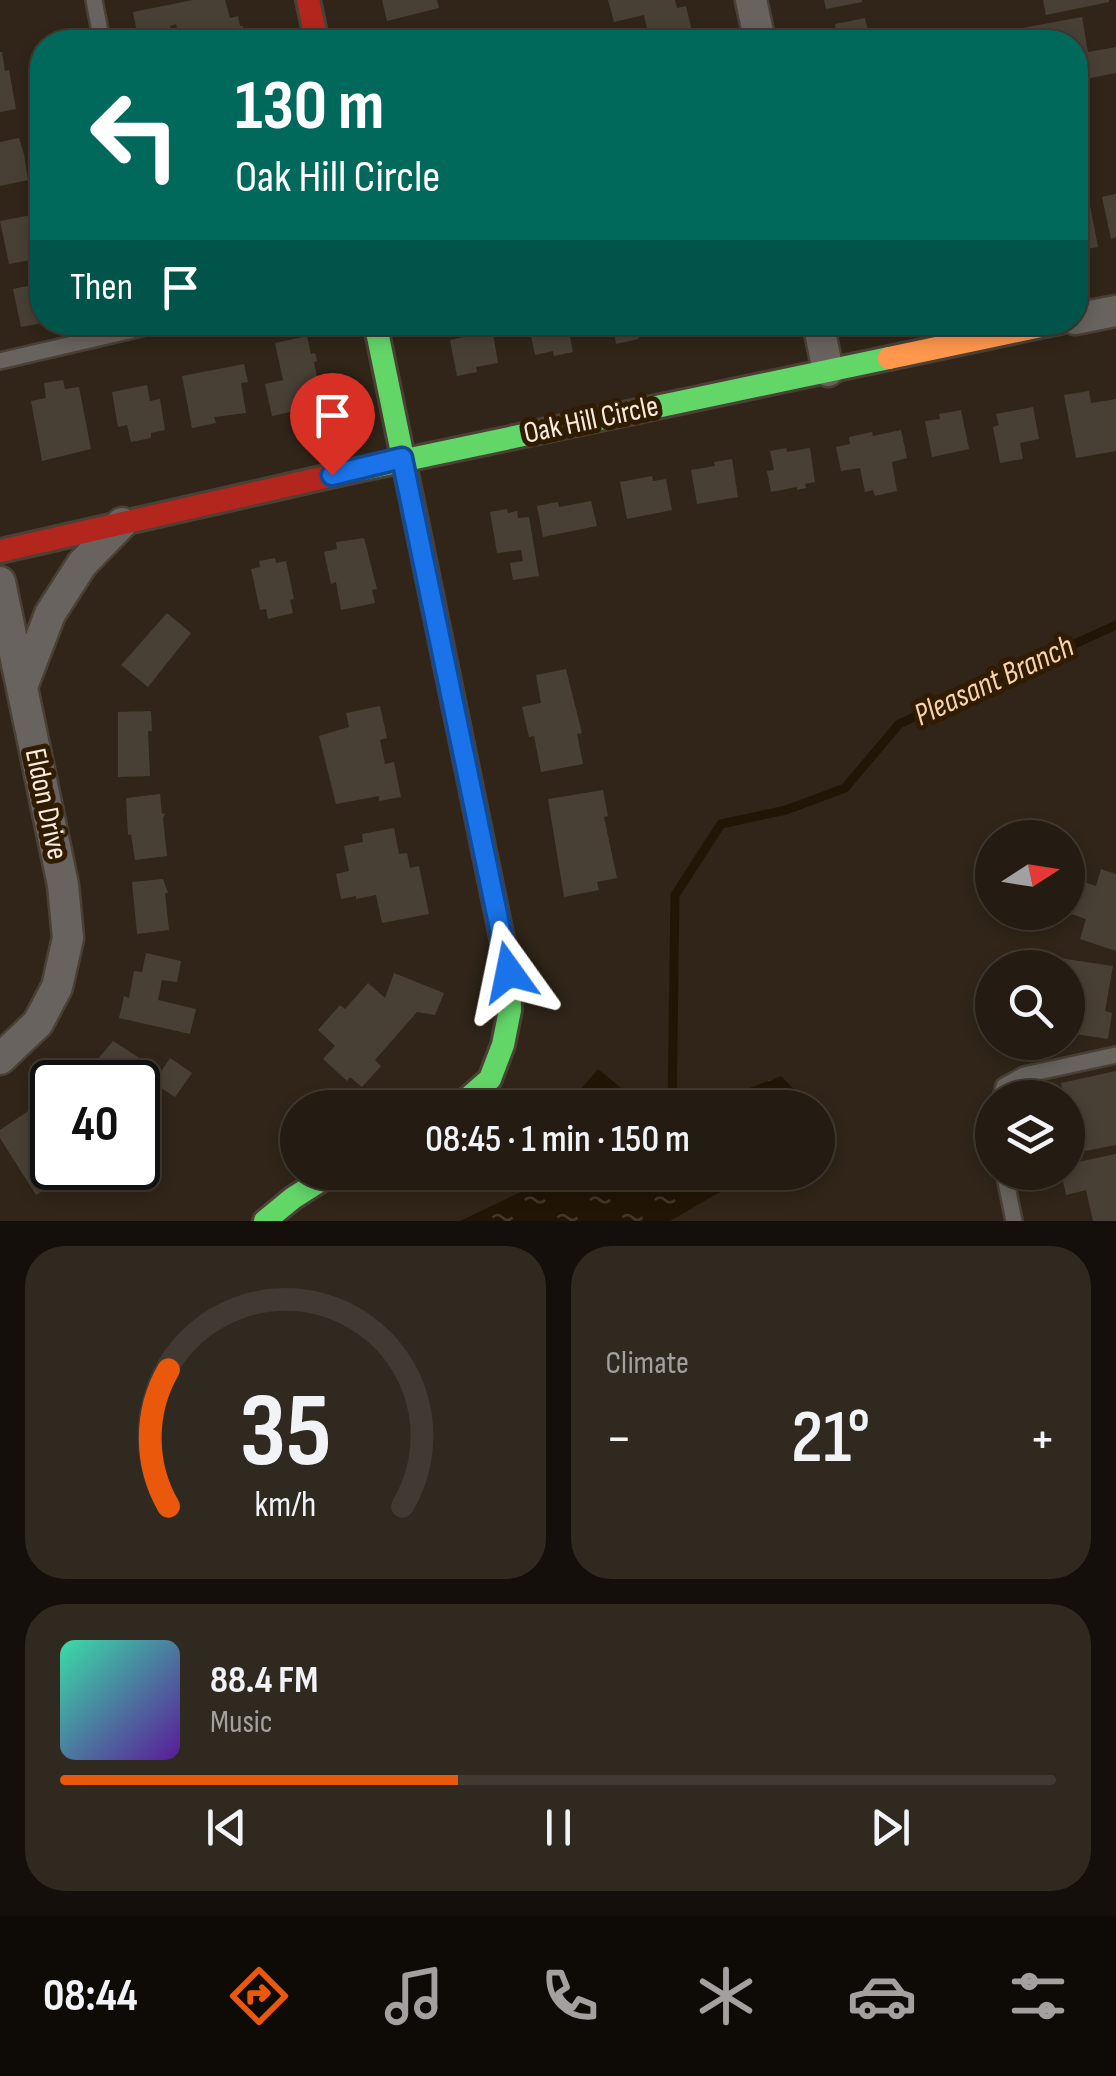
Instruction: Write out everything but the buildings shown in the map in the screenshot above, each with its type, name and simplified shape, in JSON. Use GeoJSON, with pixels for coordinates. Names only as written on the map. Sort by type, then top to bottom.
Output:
{"type":"FeatureCollection","features":[{"type":"Feature","properties":{"kind":"street"},"geometry":{"type":"LineString","coordinates":[[308,0],[314,30]]}},
{"type":"Feature","properties":{"kind":"street"},"geometry":{"type":"LineString","coordinates":[[751,0],[757,30]]}},
{"type":"Feature","properties":{"kind":"street"},"geometry":{"type":"LineString","coordinates":[[1088,317],[1116,311]]}},
{"type":"Feature","properties":{"kind":"street"},"geometry":{"type":"LineString","coordinates":[[378,335],[509,972],[510,1010],[504,1045],[490,1079],[477,1090]]}},
{"type":"Feature","properties":{"kind":"street"},"geometry":{"type":"LineString","coordinates":[[821,335],[828,371]]}},
{"type":"Feature","properties":{"kind":"street","name":"Oak Hill Circle"},"geometry":{"type":"LineString","coordinates":[[0,551],[402,458],[998,335]]}},
{"type":"Feature","properties":{"kind":"street"},"geometry":{"type":"LineString","coordinates":[[22,687],[50,614],[82,564],[122,523]]}},
{"type":"Feature","properties":{"kind":"street","name":"Eldon Drive"},"geometry":{"type":"LineString","coordinates":[[0,582],[63,885],[68,938],[57,988],[38,1023],[0,1059]]}},
{"type":"Feature","properties":{"kind":"street"},"geometry":{"type":"LineString","coordinates":[[265,1221],[306,1190]]}},
{"type":"Feature","properties":{"kind":"lane"},"geometry":{"type":"LineString","coordinates":[[94,0],[100,30]]}},
{"type":"Feature","properties":{"kind":"lane"},"geometry":{"type":"LineString","coordinates":[[0,361],[110,335]]}},
{"type":"Feature","properties":{"kind":"lane"},"geometry":{"type":"LineString","coordinates":[[1015,1080],[1116,1055]]}},
{"type":"Feature","properties":{"kind":"lane"},"geometry":{"type":"LineString","coordinates":[[1008,1190],[1014,1221]]}},
{"type":"Feature","properties":{"kind":"water"},"geometry":{"type":"Polygon","coordinates":[[[598,1069],[624,1090],[580,1090],[598,1069]]]}},
{"type":"Feature","properties":{"kind":"water"},"geometry":{"type":"Polygon","coordinates":[[[781,1076],[795,1090],[744,1090],[781,1076]]]}},
{"type":"Feature","properties":{"kind":"water"},"geometry":{"type":"Polygon","coordinates":[[[525,1190],[724,1190],[670,1221],[460,1221],[525,1190]]]}},
{"type":"Feature","properties":{"kind":"waterway","name":"Pleasant Branch"},"geometry":{"type":"LineString","coordinates":[[672,1090],[675,895],[721,824],[786,810],[845,788],[899,724],[1116,625]]}},
{"type":"Feature","properties":{"kind":"traffic: fast"},"geometry":{"type":"LineString","coordinates":[[378,335],[509,972],[510,1010],[503,1045],[490,1079],[477,1090]]}},
{"type":"Feature","properties":{"kind":"traffic: fast"},"geometry":{"type":"LineString","coordinates":[[339,474],[889,358]]}},
{"type":"Feature","properties":{"kind":"traffic: fast"},"geometry":{"type":"LineString","coordinates":[[265,1221],[306,1190]]}},
{"type":"Feature","properties":{"kind":"traffic: slow"},"geometry":{"type":"LineString","coordinates":[[889,358],[998,335]]}},
{"type":"Feature","properties":{"kind":"traffic: jam"},"geometry":{"type":"LineString","coordinates":[[308,0],[314,30]]}},
{"type":"Feature","properties":{"kind":"traffic: jam"},"geometry":{"type":"LineString","coordinates":[[0,551],[339,474]]}},
{"type":"Feature","properties":{"kind":"route"},"geometry":{"type":"LineString","coordinates":[[332,475],[402,458],[509,972]]}}]}
